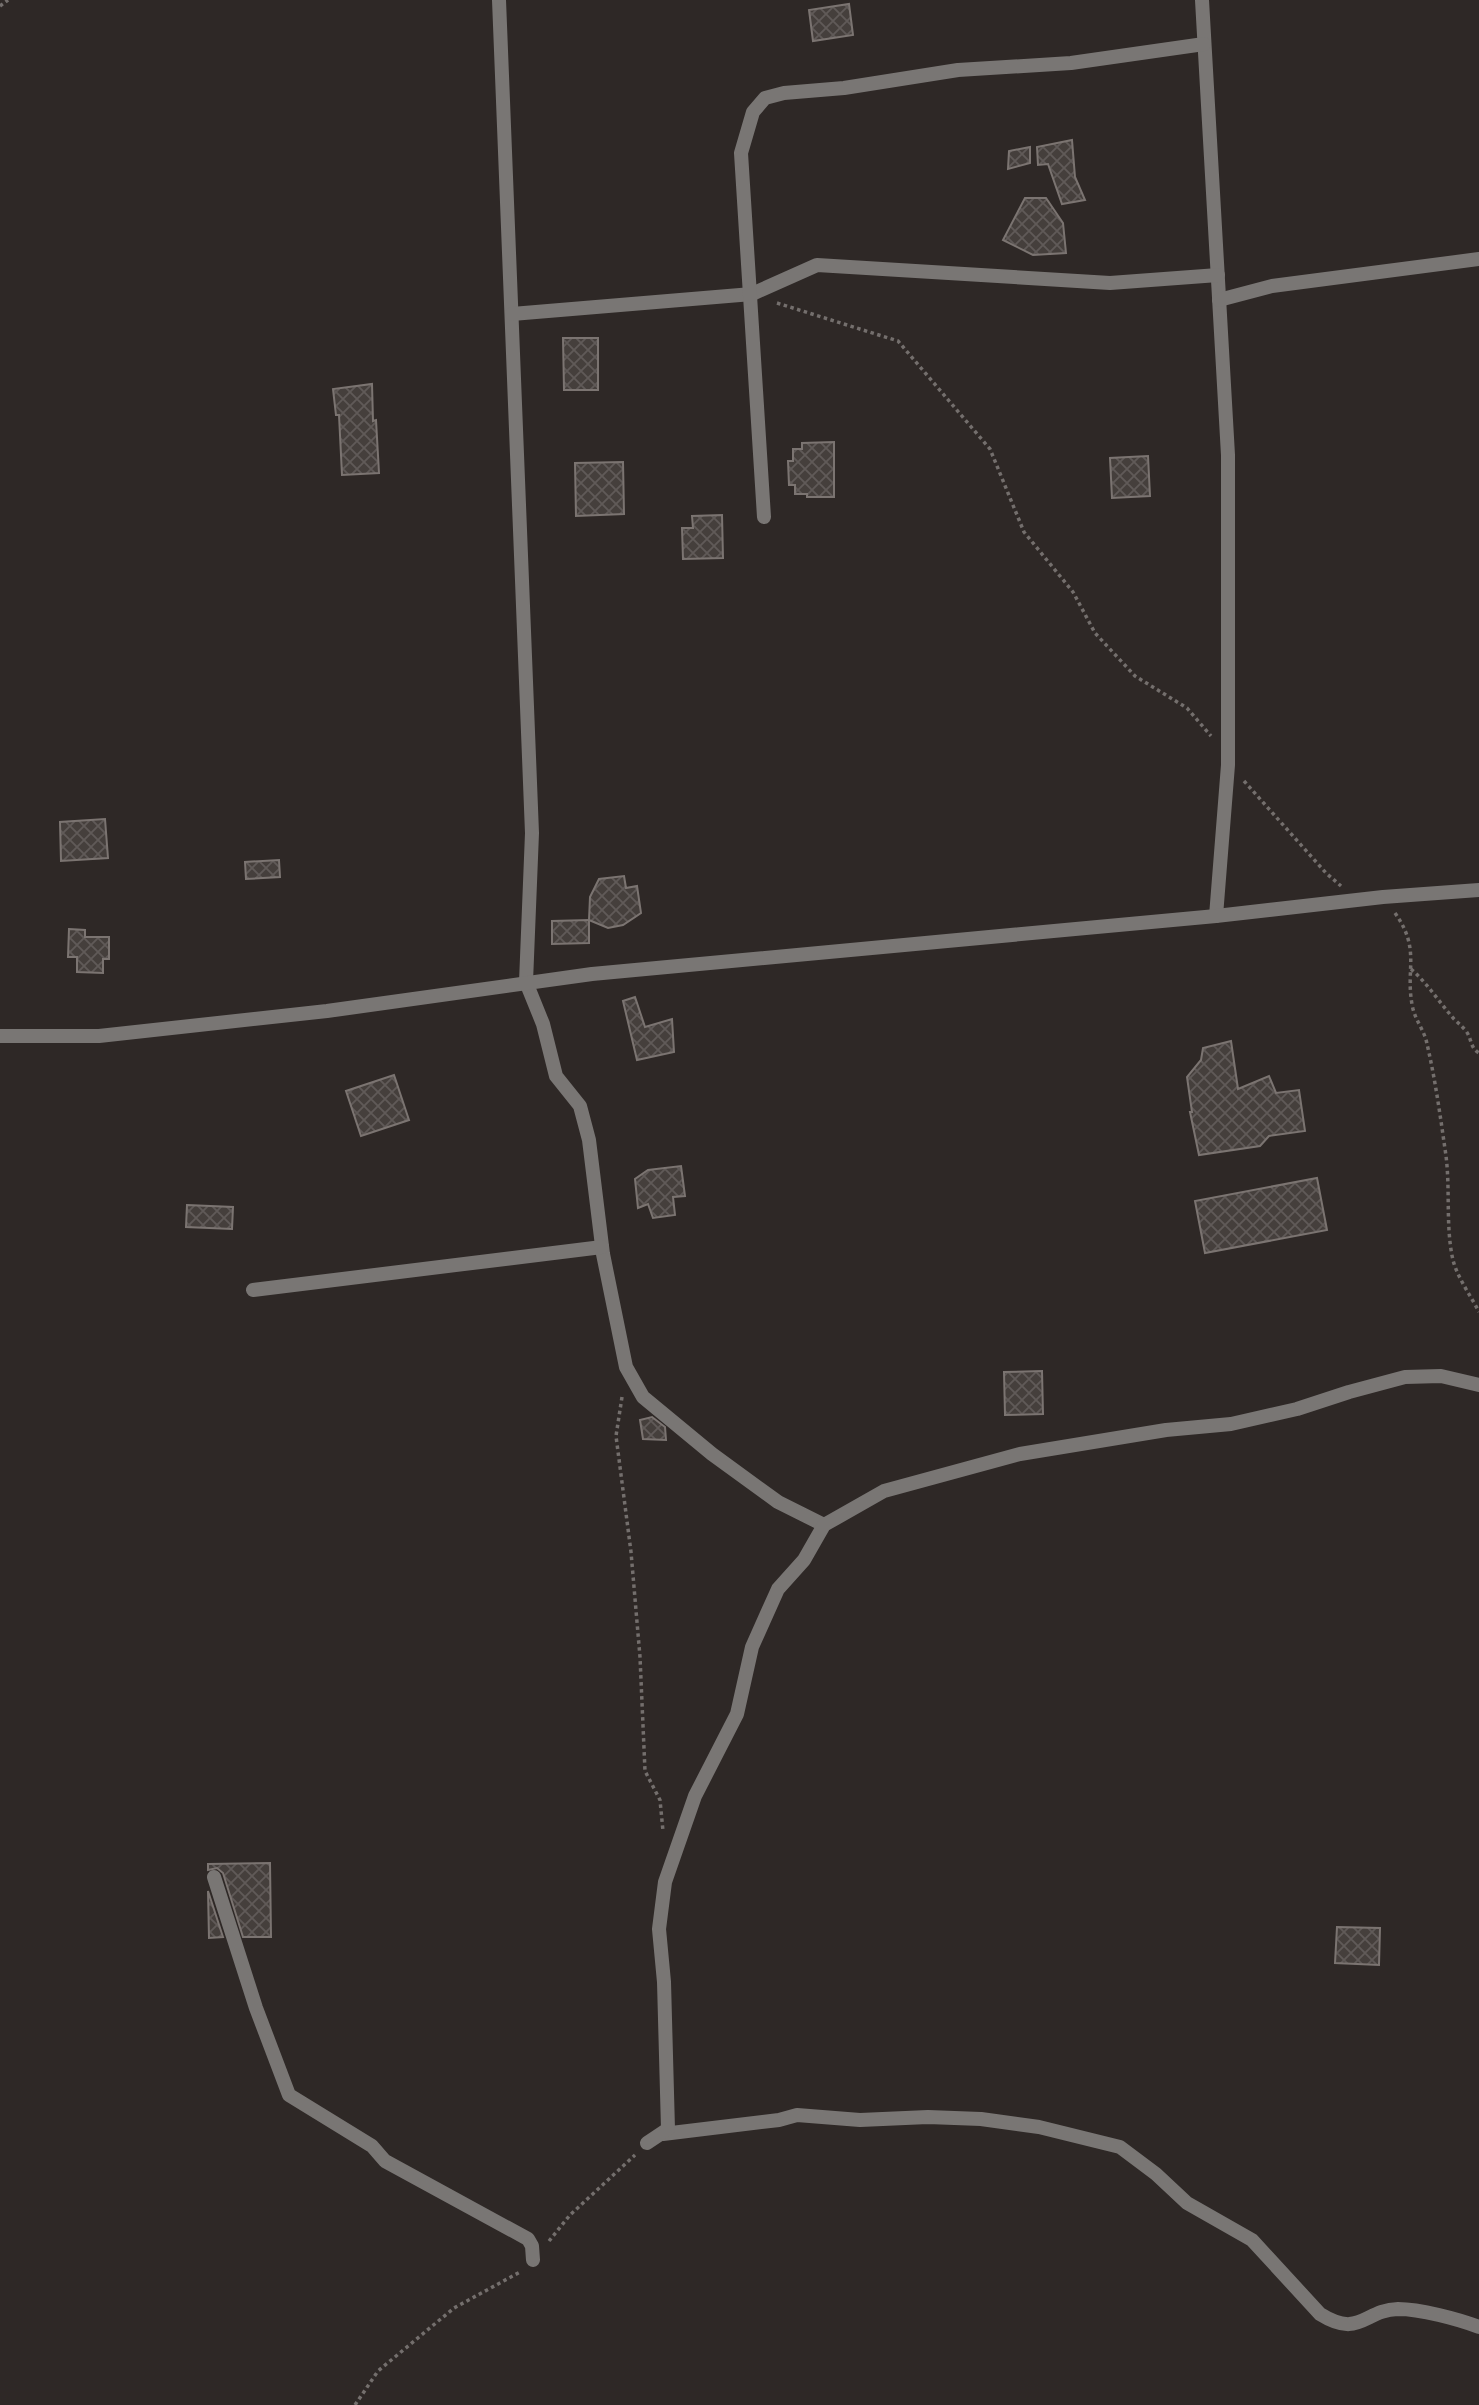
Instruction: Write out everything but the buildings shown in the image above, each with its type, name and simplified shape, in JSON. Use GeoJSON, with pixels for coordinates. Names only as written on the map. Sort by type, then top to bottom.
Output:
{"type":"FeatureCollection","features":[{"type":"Feature","properties":{"kind":"street"},"geometry":{"type":"LineString","coordinates":[[499,0],[532,833],[526,982],[543,1024],[556,1076],[580,1106],[589,1140],[602,1247],[626,1367],[643,1397],[712,1454],[778,1502],[824,1525]]}},
{"type":"Feature","properties":{"kind":"street"},"geometry":{"type":"LineString","coordinates":[[1202,0],[1228,455],[1228,761],[1216,916]]}},
{"type":"Feature","properties":{"kind":"street"},"geometry":{"type":"LineString","coordinates":[[764,517],[741,153],[753,112],[765,98],[784,93],[844,88],[958,71],[1071,63],[1204,44]]}},
{"type":"Feature","properties":{"kind":"street"},"geometry":{"type":"LineString","coordinates":[[1219,300],[1272,286],[1479,259]]}},
{"type":"Feature","properties":{"kind":"street"},"geometry":{"type":"LineString","coordinates":[[512,314],[752,294],[817,265],[1110,283],[1217,275]]}},
{"type":"Feature","properties":{"kind":"street"},"geometry":{"type":"LineString","coordinates":[[0,1036],[99,1036],[327,1011],[592,974],[1479,890]]}},
{"type":"Feature","properties":{"kind":"street"},"geometry":{"type":"LineString","coordinates":[[253,1290],[602,1247]]}},
{"type":"Feature","properties":{"kind":"street"},"geometry":{"type":"LineString","coordinates":[[647,2143],[668,2129],[664,1982],[659,1929],[665,1882],[695,1796],[737,1714],[757,1635],[778,1589],[804,1560],[824,1525],[884,1491],[1020,1454],[1166,1430],[1231,1423],[1297,1409],[1405,1377],[1441,1376],[1479,1385]]}},
{"type":"Feature","properties":{"kind":"street"},"geometry":{"type":"LineString","coordinates":[[214,1877],[256,2008],[289,2095],[372,2146],[385,2161],[528,2239],[532,2246],[533,2260]]}},
{"type":"Feature","properties":{"kind":"street"},"geometry":{"type":"LineString","coordinates":[[663,2134],[779,2120],[797,2115],[860,2120],[981,2119],[1040,2127],[1120,2147],[1156,2174],[1187,2203],[1252,2241],[1321,2314],[1332,2321],[1355,2325],[1394,2309],[1403,2309],[1459,2320],[1479,2327]]}},
{"type":"Feature","properties":{"kind":"path"},"geometry":{"type":"LineString","coordinates":[[0,6],[8,0]]}},
{"type":"Feature","properties":{"kind":"path"},"geometry":{"type":"LineString","coordinates":[[752,294],[898,341],[990,449],[1024,532],[1073,592],[1095,633],[1135,676],[1187,708],[1228,761],[1326,873],[1359,900]]}},
{"type":"Feature","properties":{"kind":"path"},"geometry":{"type":"LineString","coordinates":[[1383,897],[1405,927],[1412,951],[1413,1010],[1427,1041],[1446,1152],[1453,1262],[1479,1312]]}},
{"type":"Feature","properties":{"kind":"path"},"geometry":{"type":"LineString","coordinates":[[1411,969],[1424,980],[1454,1020],[1464,1028],[1470,1037],[1471,1046],[1479,1053]]}},
{"type":"Feature","properties":{"kind":"path"},"geometry":{"type":"LineString","coordinates":[[626,1367],[616,1436],[631,1552],[640,1657],[645,1771],[660,1800],[663,1832],[671,1864]]}},
{"type":"Feature","properties":{"kind":"path"},"geometry":{"type":"LineString","coordinates":[[355,2405],[378,2371],[454,2308],[526,2269],[570,2215],[647,2143]]}}]}
